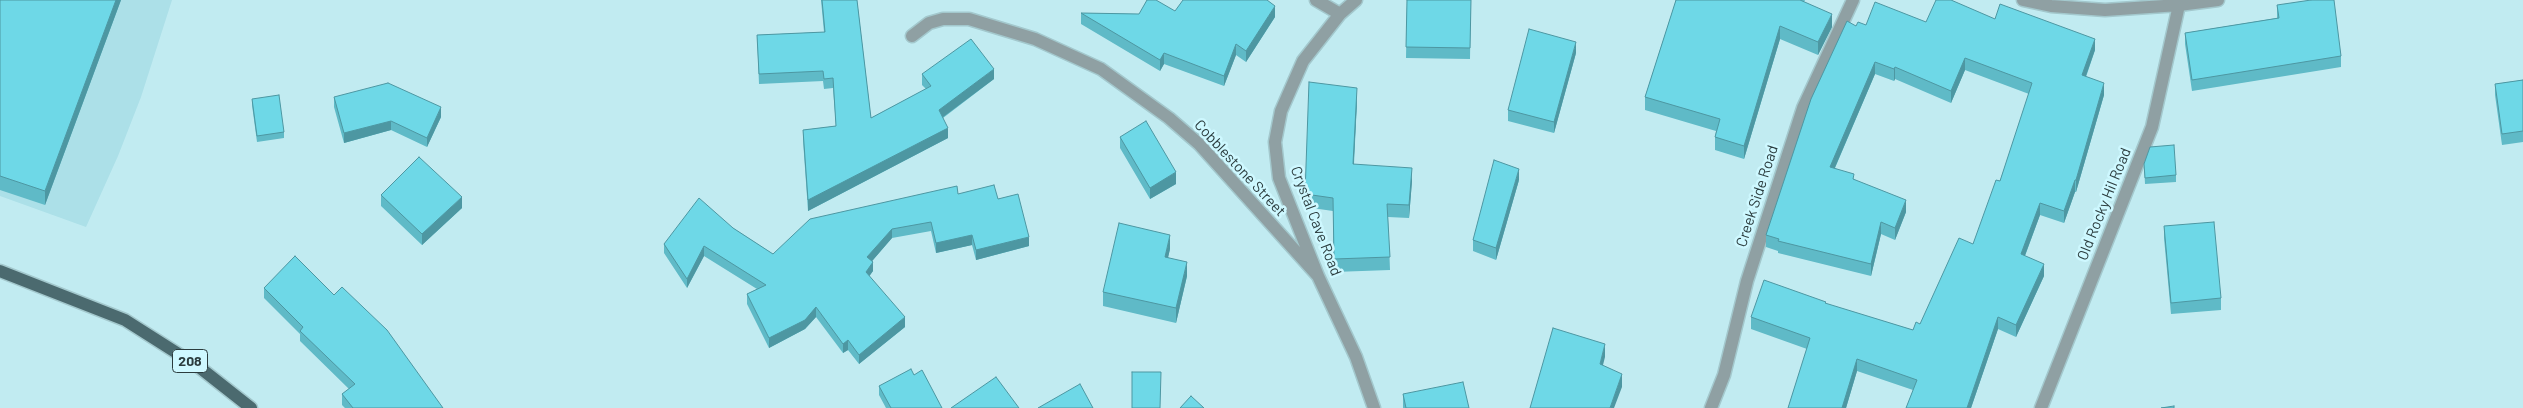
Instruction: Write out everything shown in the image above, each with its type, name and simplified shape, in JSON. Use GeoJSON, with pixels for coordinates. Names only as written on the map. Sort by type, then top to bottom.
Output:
{"type":"FeatureCollection","features":[{"type":"Feature","properties":{"kind":"main road","name":"208"},"geometry":{"type":"LineString","coordinates":[[0,271],[125,320],[199,367],[251,408]]}},
{"type":"Feature","properties":{"kind":"street"},"geometry":{"type":"LineString","coordinates":[[1316,0],[1340,14]]}},
{"type":"Feature","properties":{"kind":"street","name":"Crystal Cave Road"},"geometry":{"type":"LineString","coordinates":[[1356,0],[1340,14],[1303,61],[1281,111],[1275,142],[1279,178],[1318,276],[1356,357],[1374,408]]}},
{"type":"Feature","properties":{"kind":"street","name":"Creek Side Road"},"geometry":{"type":"LineString","coordinates":[[1711,408],[1724,375],[1746,281],[1802,108],[1853,0]]}},
{"type":"Feature","properties":{"kind":"street"},"geometry":{"type":"LineString","coordinates":[[2023,0],[2051,6],[2105,10],[2179,5],[2218,0]]}},
{"type":"Feature","properties":{"kind":"street","name":"Old Rocky Hil Road"},"geometry":{"type":"LineString","coordinates":[[2041,408],[2152,127],[2179,5]]}},
{"type":"Feature","properties":{"kind":"street","name":"Cobblestone Street"},"geometry":{"type":"LineString","coordinates":[[912,36],[929,23],[942,19],[969,19],[1035,39],[1101,69],[1169,118],[1199,144],[1318,276]]}},
{"type":"Feature","properties":{"kind":"shaded area"},"geometry":{"type":"Polygon","coordinates":[[[0,0],[172,0],[141,97],[118,156],[86,227],[0,196],[0,0]]]}},
{"type":"Feature","properties":{"kind":"building"},"geometry":{"type":"Polygon","coordinates":[[[0,0],[116,0],[45,191],[0,176],[0,0]]]}},
{"type":"Feature","properties":{"kind":"building"},"geometry":{"type":"Polygon","coordinates":[[[822,0],[857,0],[871,118],[931,86],[922,74],[971,39],[994,69],[939,110],[948,128],[808,200],[803,130],[836,126],[833,78],[824,79],[823,71],[759,74],[757,35],[825,32],[822,0]]]}},
{"type":"Feature","properties":{"kind":"building"},"geometry":{"type":"Polygon","coordinates":[[[1147,0],[1156,0],[1175,11],[1183,0],[1267,0],[1275,6],[1246,51],[1236,44],[1224,76],[1164,53],[1160,60],[1081,13],[1139,14],[1147,0]]]}},
{"type":"Feature","properties":{"kind":"building"},"geometry":{"type":"Polygon","coordinates":[[[1407,0],[1471,0],[1470,48],[1406,47],[1407,0]]]}},
{"type":"Feature","properties":{"kind":"building"},"geometry":{"type":"Polygon","coordinates":[[[1676,0],[1800,0],[1832,14],[1818,42],[1780,26],[1744,146],[1715,137],[1720,119],[1645,97],[1676,0]]]}},
{"type":"Feature","properties":{"kind":"building"},"geometry":{"type":"Polygon","coordinates":[[[1936,0],[1951,0],[1995,19],[2000,4],[2095,39],[2082,75],[2104,83],[2076,180],[2064,211],[2040,203],[2021,254],[2044,264],[2016,325],[1998,317],[1967,408],[1906,408],[1917,380],[1857,359],[1842,408],[1788,408],[1810,338],[1751,317],[1764,280],[1825,303],[1913,330],[1916,322],[1920,324],[1959,238],[1973,244],[1996,180],[2000,181],[2032,83],[1965,58],[1951,91],[1895,67],[1894,69],[1875,62],[1830,167],[1854,174],[1853,179],[1906,200],[1895,228],[1881,222],[1871,264],[1778,241],[1779,239],[1766,235],[1811,99],[1847,21],[1856,26],[1858,22],[1866,25],[1875,2],[1926,22],[1936,0]]]}},
{"type":"Feature","properties":{"kind":"building"},"geometry":{"type":"Polygon","coordinates":[[[2311,0],[2334,0],[2341,56],[2192,80],[2185,33],[2279,18],[2277,5],[2311,0]]]}},
{"type":"Feature","properties":{"kind":"building"},"geometry":{"type":"Polygon","coordinates":[[[1529,29],[1576,42],[1554,122],[1508,110],[1529,29]]]}},
{"type":"Feature","properties":{"kind":"building"},"geometry":{"type":"Polygon","coordinates":[[[2523,80],[2523,131],[2502,134],[2495,84],[2523,80]]]}},
{"type":"Feature","properties":{"kind":"building"},"geometry":{"type":"Polygon","coordinates":[[[1309,82],[1357,88],[1353,164],[1412,168],[1409,205],[1387,204],[1390,257],[1334,259],[1333,198],[1305,194],[1309,82]]]}},
{"type":"Feature","properties":{"kind":"building"},"geometry":{"type":"Polygon","coordinates":[[[388,83],[441,107],[427,138],[391,121],[344,133],[334,97],[388,83]]]}},
{"type":"Feature","properties":{"kind":"building"},"geometry":{"type":"Polygon","coordinates":[[[279,95],[284,132],[257,136],[252,99],[279,95]]]}},
{"type":"Feature","properties":{"kind":"building"},"geometry":{"type":"Polygon","coordinates":[[[1146,121],[1176,172],[1150,188],[1120,137],[1146,121]]]}},
{"type":"Feature","properties":{"kind":"building"},"geometry":{"type":"Polygon","coordinates":[[[2174,145],[2176,175],[2145,178],[2144,164],[2150,147],[2174,145]]]}},
{"type":"Feature","properties":{"kind":"building"},"geometry":{"type":"Polygon","coordinates":[[[419,157],[462,197],[422,234],[381,195],[419,157]]]}},
{"type":"Feature","properties":{"kind":"building"},"geometry":{"type":"Polygon","coordinates":[[[1494,160],[1519,169],[1496,248],[1473,240],[1494,160]]]}},
{"type":"Feature","properties":{"kind":"building"},"geometry":{"type":"Polygon","coordinates":[[[994,185],[998,199],[1018,194],[1029,237],[976,250],[972,235],[936,243],[931,222],[892,229],[867,257],[873,262],[866,272],[905,317],[859,355],[848,340],[843,344],[816,307],[805,320],[769,338],[747,294],[766,285],[704,246],[687,279],[664,244],[699,198],[733,228],[773,254],[810,219],[957,186],[958,194],[994,185]]]}},
{"type":"Feature","properties":{"kind":"building"},"geometry":{"type":"Polygon","coordinates":[[[2214,222],[2221,298],[2171,303],[2164,226],[2214,222]]]}},
{"type":"Feature","properties":{"kind":"building"},"geometry":{"type":"Polygon","coordinates":[[[1119,223],[1170,235],[1165,257],[1187,262],[1176,308],[1103,292],[1119,223]]]}},
{"type":"Feature","properties":{"kind":"building"},"geometry":{"type":"Polygon","coordinates":[[[295,256],[334,295],[342,287],[387,330],[443,408],[353,408],[342,394],[355,384],[300,331],[303,327],[264,288],[295,256]]]}},
{"type":"Feature","properties":{"kind":"building"},"geometry":{"type":"Polygon","coordinates":[[[1553,328],[1605,344],[1600,364],[1622,374],[1610,408],[1530,408],[1553,328]]]}},
{"type":"Feature","properties":{"kind":"building"},"geometry":{"type":"Polygon","coordinates":[[[911,369],[914,375],[922,370],[942,408],[891,408],[879,386],[911,369]]]}},
{"type":"Feature","properties":{"kind":"building"},"geometry":{"type":"Polygon","coordinates":[[[1132,372],[1161,372],[1160,408],[1132,408],[1132,372]]]}},
{"type":"Feature","properties":{"kind":"building"},"geometry":{"type":"Polygon","coordinates":[[[996,377],[1019,408],[951,408],[996,377]]]}},
{"type":"Feature","properties":{"kind":"building"},"geometry":{"type":"Polygon","coordinates":[[[1463,382],[1469,408],[1406,408],[1403,394],[1463,382]]]}},
{"type":"Feature","properties":{"kind":"building"},"geometry":{"type":"Polygon","coordinates":[[[1080,384],[1093,408],[1038,408],[1080,384]]]}},
{"type":"Feature","properties":{"kind":"building"},"geometry":{"type":"Polygon","coordinates":[[[1191,396],[1204,408],[1180,408],[1191,396]]]}}]}
